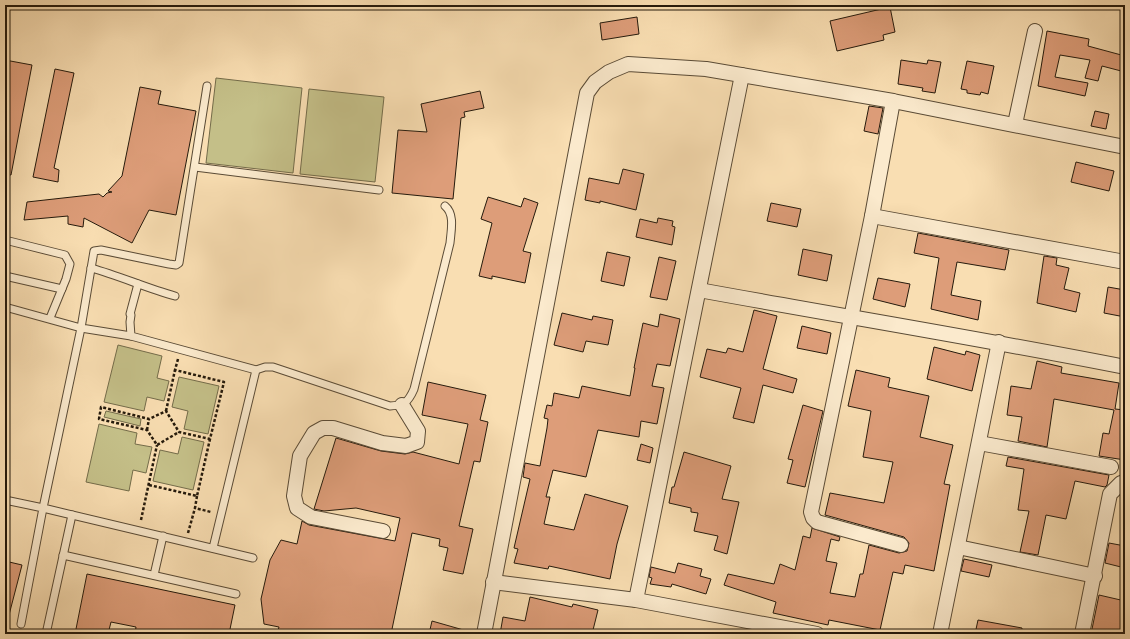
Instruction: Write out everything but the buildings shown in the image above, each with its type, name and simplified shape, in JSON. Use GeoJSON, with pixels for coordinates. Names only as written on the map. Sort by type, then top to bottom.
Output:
{"type":"FeatureCollection","features":[{"type":"Feature","properties":{"kind":"street"},"geometry":{"type":"LineString","coordinates":[[1015,124],[1035,31]]}},
{"type":"Feature","properties":{"kind":"street"},"geometry":{"type":"LineString","coordinates":[[484,634],[587,93],[595,82],[609,72],[628,64],[706,69],[893,101],[1125,147]]}},
{"type":"Feature","properties":{"kind":"street"},"geometry":{"type":"LineString","coordinates":[[636,600],[742,75]]}},
{"type":"Feature","properties":{"kind":"street"},"geometry":{"type":"LineString","coordinates":[[893,101],[872,216],[849,318],[811,512],[813,518],[817,522],[902,545]]}},
{"type":"Feature","properties":{"kind":"street"},"geometry":{"type":"LineString","coordinates":[[872,216],[1125,262]]}},
{"type":"Feature","properties":{"kind":"street"},"geometry":{"type":"LineString","coordinates":[[699,290],[849,318],[999,342],[1125,367]]}},
{"type":"Feature","properties":{"kind":"street"},"geometry":{"type":"LineString","coordinates":[[940,634],[999,342]]}},
{"type":"Feature","properties":{"kind":"street"},"geometry":{"type":"LineString","coordinates":[[383,531],[310,517],[297,508],[294,496],[300,456],[314,433],[323,428],[334,428],[382,443],[406,446],[417,442],[418,431],[402,405]]}},
{"type":"Feature","properties":{"kind":"street"},"geometry":{"type":"LineString","coordinates":[[979,443],[1111,467]]}},
{"type":"Feature","properties":{"kind":"street"},"geometry":{"type":"LineString","coordinates":[[1082,634],[1095,576],[1110,494],[1121,483],[1125,482]]}},
{"type":"Feature","properties":{"kind":"street"},"geometry":{"type":"LineString","coordinates":[[958,547],[1095,576]]}},
{"type":"Feature","properties":{"kind":"street"},"geometry":{"type":"LineString","coordinates":[[493,582],[636,600],[817,634]]}},
{"type":"Feature","properties":{"kind":"lane"},"geometry":{"type":"LineString","coordinates":[[21,624],[81,328],[94,251],[97,249],[176,265],[179,263],[207,86]]}},
{"type":"Feature","properties":{"kind":"lane"},"geometry":{"type":"LineString","coordinates":[[195,167],[379,190]]}},
{"type":"Feature","properties":{"kind":"lane"},"geometry":{"type":"LineString","coordinates":[[5,308],[50,318],[81,328],[131,336],[256,370],[265,367],[273,368],[371,401],[390,406],[402,405],[409,401],[414,389],[450,243],[452,219],[450,210],[445,206]]}},
{"type":"Feature","properties":{"kind":"lane"},"geometry":{"type":"LineString","coordinates":[[5,240],[64,255],[70,264],[50,318]]}},
{"type":"Feature","properties":{"kind":"lane"},"geometry":{"type":"LineString","coordinates":[[91,268],[123,277],[138,284],[175,296]]}},
{"type":"Feature","properties":{"kind":"lane"},"geometry":{"type":"LineString","coordinates":[[5,276],[62,289]]}},
{"type":"Feature","properties":{"kind":"lane"},"geometry":{"type":"LineString","coordinates":[[131,336],[130,314],[138,284]]}},
{"type":"Feature","properties":{"kind":"lane"},"geometry":{"type":"LineString","coordinates":[[213,548],[256,370]]}},
{"type":"Feature","properties":{"kind":"lane"},"geometry":{"type":"LineString","coordinates":[[5,500],[253,558]]}},
{"type":"Feature","properties":{"kind":"lane"},"geometry":{"type":"LineString","coordinates":[[46,634],[72,515]]}},
{"type":"Feature","properties":{"kind":"lane"},"geometry":{"type":"LineString","coordinates":[[154,575],[162,536]]}},
{"type":"Feature","properties":{"kind":"lane"},"geometry":{"type":"LineString","coordinates":[[63,555],[236,594]]}},
{"type":"Feature","properties":{"kind":"path"},"geometry":{"type":"LineString","coordinates":[[179,350],[176,370],[166,411],[179,432]]}},
{"type":"Feature","properties":{"kind":"path"},"geometry":{"type":"LineString","coordinates":[[176,370],[224,382],[186,542]]}},
{"type":"Feature","properties":{"kind":"path"},"geometry":{"type":"LineString","coordinates":[[147,430],[99,419],[101,407],[149,418],[166,411]]}},
{"type":"Feature","properties":{"kind":"path"},"geometry":{"type":"LineString","coordinates":[[138,530],[157,445],[147,430],[149,418]]}},
{"type":"Feature","properties":{"kind":"path"},"geometry":{"type":"LineString","coordinates":[[157,445],[179,432],[210,439]]}},
{"type":"Feature","properties":{"kind":"path"},"geometry":{"type":"LineString","coordinates":[[149,485],[197,496]]}},
{"type":"Feature","properties":{"kind":"path"},"geometry":{"type":"LineString","coordinates":[[194,508],[221,515]]}},
{"type":"Feature","properties":{"kind":"shaded area"},"geometry":{"type":"Polygon","coordinates":[[[216,78],[302,88],[293,173],[206,163],[216,78]]]}},
{"type":"Feature","properties":{"kind":"shaded area"},"geometry":{"type":"Polygon","coordinates":[[[309,89],[384,97],[375,182],[300,174],[309,89]]]}},
{"type":"Feature","properties":{"kind":"shaded area"},"geometry":{"type":"Polygon","coordinates":[[[118,345],[162,356],[157,378],[169,381],[164,401],[147,397],[144,411],[104,402],[118,345]]]}},
{"type":"Feature","properties":{"kind":"shaded area"},"geometry":{"type":"Polygon","coordinates":[[[179,377],[219,386],[208,434],[184,429],[188,411],[172,407],[179,377]]]}},
{"type":"Feature","properties":{"kind":"shaded area"},"geometry":{"type":"Polygon","coordinates":[[[106,411],[141,419],[140,426],[104,417],[106,411]]]}},
{"type":"Feature","properties":{"kind":"shaded area"},"geometry":{"type":"Polygon","coordinates":[[[99,424],[137,433],[135,444],[152,447],[146,473],[133,470],[129,491],[86,482],[99,424]]]}},
{"type":"Feature","properties":{"kind":"shaded area"},"geometry":{"type":"Polygon","coordinates":[[[182,437],[204,442],[193,490],[153,481],[160,450],[178,454],[182,437]]]}}]}
